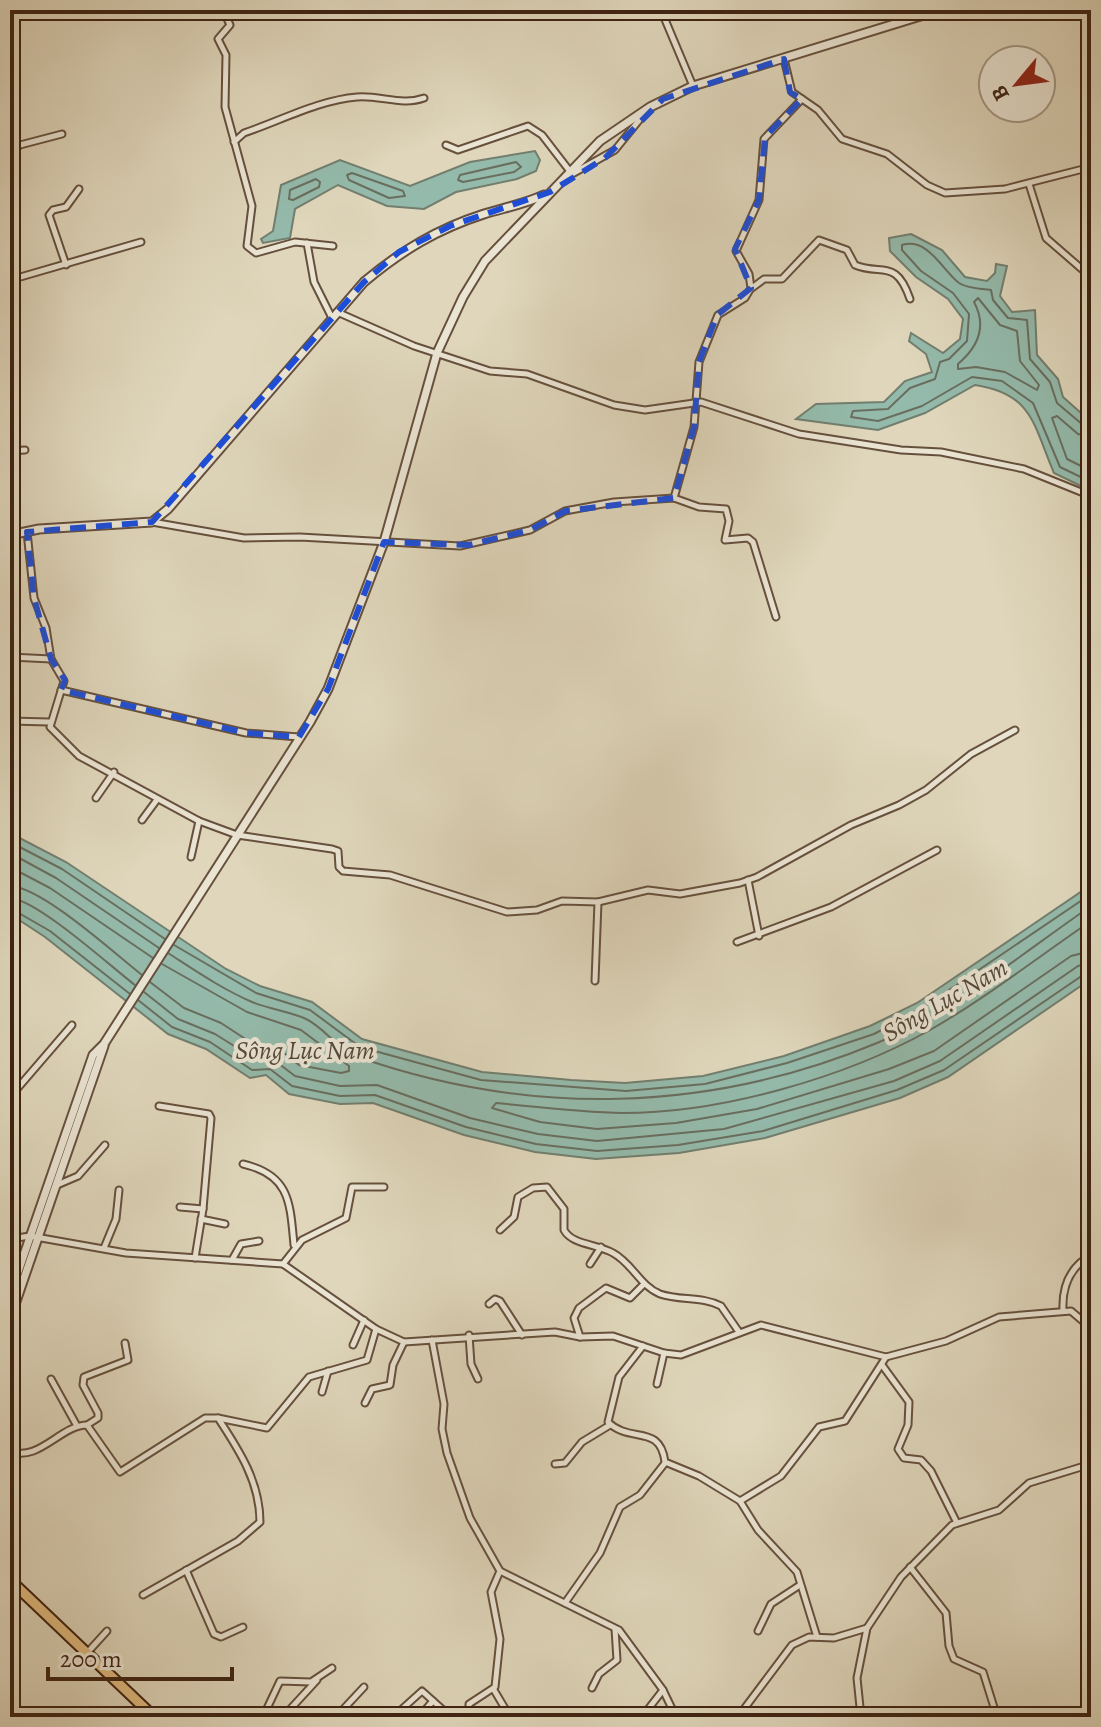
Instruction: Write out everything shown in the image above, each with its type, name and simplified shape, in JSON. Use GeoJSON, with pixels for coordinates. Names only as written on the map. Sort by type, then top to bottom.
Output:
{"type":"FeatureCollection","features":[{"type":"Feature","properties":{"kind":"highway"},"geometry":{"type":"LineString","coordinates":[[10,1580],[154,1717]]}},
{"type":"Feature","properties":{"kind":"street"},"geometry":{"type":"LineString","coordinates":[[223,10],[230,25],[218,39],[226,55],[225,107],[252,206],[247,246],[256,253],[295,242],[333,246]]}},
{"type":"Feature","properties":{"kind":"street"},"geometry":{"type":"LineString","coordinates":[[661,10],[693,86]]}},
{"type":"Feature","properties":{"kind":"street"},"geometry":{"type":"LineString","coordinates":[[572,174],[600,141],[650,107],[693,86],[940,10]]}},
{"type":"Feature","properties":{"kind":"street"},"geometry":{"type":"LineString","coordinates":[[784,59],[790,89],[818,110],[842,139],[887,154],[937,191],[959,195],[1029,184],[1091,167]]}},
{"type":"Feature","properties":{"kind":"street"},"geometry":{"type":"LineString","coordinates":[[234,142],[244,133],[343,99],[373,97],[410,102],[424,98]]}},
{"type":"Feature","properties":{"kind":"street"},"geometry":{"type":"LineString","coordinates":[[751,288],[749,274],[736,251],[759,200],[764,139],[802,99]]}},
{"type":"Feature","properties":{"kind":"street"},"geometry":{"type":"LineString","coordinates":[[10,1319],[93,1055],[104,1044],[328,689],[384,542],[437,353],[463,297],[485,261],[550,192],[572,174],[615,150],[650,107]]}},
{"type":"Feature","properties":{"kind":"street"},"geometry":{"type":"LineString","coordinates":[[446,145],[455,151],[528,126],[542,135],[572,174]]}},
{"type":"Feature","properties":{"kind":"street"},"geometry":{"type":"LineString","coordinates":[[10,152],[20,145],[62,134]]}},
{"type":"Feature","properties":{"kind":"street"},"geometry":{"type":"LineString","coordinates":[[1029,184],[1046,238],[1091,277]]}},
{"type":"Feature","properties":{"kind":"street"},"geometry":{"type":"LineString","coordinates":[[66,265],[49,215],[53,210],[66,207],[79,189]]}},
{"type":"Feature","properties":{"kind":"street"},"geometry":{"type":"LineString","coordinates":[[152,522],[168,509],[364,282],[399,252],[423,239],[550,192]]}},
{"type":"Feature","properties":{"kind":"street"},"geometry":{"type":"LineString","coordinates":[[674,498],[697,401],[697,369],[716,319],[745,298],[751,288],[764,279],[782,279],[819,240],[847,250],[855,265],[889,270],[905,286],[910,299]]}},
{"type":"Feature","properties":{"kind":"street"},"geometry":{"type":"LineString","coordinates":[[10,280],[141,242]]}},
{"type":"Feature","properties":{"kind":"street"},"geometry":{"type":"LineString","coordinates":[[307,243],[314,282],[334,315],[414,346],[503,374],[527,374],[626,408],[663,408],[697,401],[799,434],[901,450],[941,452],[1024,469],[1091,496]]}},
{"type":"Feature","properties":{"kind":"street"},"geometry":{"type":"LineString","coordinates":[[10,451],[25,450]]}},
{"type":"Feature","properties":{"kind":"street"},"geometry":{"type":"LineString","coordinates":[[10,535],[152,522],[244,538],[469,545],[530,530],[565,511],[614,502],[674,498],[699,507],[726,509],[729,521],[725,540],[748,538],[753,542],[776,617]]}},
{"type":"Feature","properties":{"kind":"street"},"geometry":{"type":"LineString","coordinates":[[27,532],[34,598],[46,628],[51,659],[63,676],[49,722],[53,731],[79,756],[114,772],[156,801],[237,835],[332,849],[338,851],[339,867],[343,871],[390,875],[507,912],[537,910],[562,901],[598,902],[648,890],[680,894],[748,880],[851,825],[926,790],[971,754],[1015,730]]}},
{"type":"Feature","properties":{"kind":"street"},"geometry":{"type":"LineString","coordinates":[[10,657],[51,659]]}},
{"type":"Feature","properties":{"kind":"street"},"geometry":{"type":"LineString","coordinates":[[61,690],[246,733],[299,737]]}},
{"type":"Feature","properties":{"kind":"street"},"geometry":{"type":"LineString","coordinates":[[10,721],[49,722]]}},
{"type":"Feature","properties":{"kind":"street"},"geometry":{"type":"LineString","coordinates":[[96,798],[114,772]]}},
{"type":"Feature","properties":{"kind":"street"},"geometry":{"type":"LineString","coordinates":[[142,820],[156,801]]}},
{"type":"Feature","properties":{"kind":"street"},"geometry":{"type":"LineString","coordinates":[[191,857],[199,821]]}},
{"type":"Feature","properties":{"kind":"street"},"geometry":{"type":"LineString","coordinates":[[737,942],[831,907],[937,850]]}},
{"type":"Feature","properties":{"kind":"street"},"geometry":{"type":"LineString","coordinates":[[748,880],[759,936]]}},
{"type":"Feature","properties":{"kind":"street"},"geometry":{"type":"LineString","coordinates":[[595,981],[598,902]]}},
{"type":"Feature","properties":{"kind":"street"},"geometry":{"type":"LineString","coordinates":[[10,1097],[72,1025]]}},
{"type":"Feature","properties":{"kind":"street"},"geometry":{"type":"LineString","coordinates":[[10,1295],[57,1185],[104,1044]]}},
{"type":"Feature","properties":{"kind":"street"},"geometry":{"type":"LineString","coordinates":[[159,1106],[209,1114],[211,1118],[195,1258]]}},
{"type":"Feature","properties":{"kind":"street"},"geometry":{"type":"LineString","coordinates":[[57,1185],[78,1176],[105,1145]]}},
{"type":"Feature","properties":{"kind":"street"},"geometry":{"type":"LineString","coordinates":[[243,1164],[268,1171],[281,1186],[294,1246]]}},
{"type":"Feature","properties":{"kind":"street"},"geometry":{"type":"LineString","coordinates":[[283,1264],[294,1246],[346,1218],[352,1187],[384,1187]]}},
{"type":"Feature","properties":{"kind":"street"},"geometry":{"type":"LineString","coordinates":[[500,1230],[514,1217],[518,1197],[533,1188],[547,1187],[564,1209],[566,1235],[619,1256],[644,1284],[669,1296],[713,1301],[726,1310],[739,1332]]}},
{"type":"Feature","properties":{"kind":"street"},"geometry":{"type":"LineString","coordinates":[[104,1248],[116,1219],[119,1190]]}},
{"type":"Feature","properties":{"kind":"street"},"geometry":{"type":"LineString","coordinates":[[180,1207],[203,1209]]}},
{"type":"Feature","properties":{"kind":"street"},"geometry":{"type":"LineString","coordinates":[[201,1219],[225,1224]]}},
{"type":"Feature","properties":{"kind":"street"},"geometry":{"type":"LineString","coordinates":[[11,1237],[35,1237],[195,1258],[283,1264],[376,1329],[404,1342],[469,1335],[555,1332],[580,1337],[613,1336],[664,1353],[693,1354],[739,1332],[767,1326],[886,1357],[946,1341],[994,1319],[1063,1310],[1071,1311],[1091,1328]]}},
{"type":"Feature","properties":{"kind":"street"},"geometry":{"type":"LineString","coordinates":[[232,1260],[241,1244],[259,1241]]}},
{"type":"Feature","properties":{"kind":"street"},"geometry":{"type":"LineString","coordinates":[[590,1264],[601,1247]]}},
{"type":"Feature","properties":{"kind":"street"},"geometry":{"type":"LineString","coordinates":[[1063,1310],[1064,1287],[1070,1275],[1091,1255]]}},
{"type":"Feature","properties":{"kind":"street"},"geometry":{"type":"LineString","coordinates":[[580,1337],[574,1318],[579,1308],[606,1288],[630,1298],[644,1284]]}},
{"type":"Feature","properties":{"kind":"street"},"geometry":{"type":"LineString","coordinates":[[489,1304],[498,1299],[522,1335]]}},
{"type":"Feature","properties":{"kind":"street"},"geometry":{"type":"LineString","coordinates":[[353,1345],[364,1320]]}},
{"type":"Feature","properties":{"kind":"street"},"geometry":{"type":"LineString","coordinates":[[87,1425],[120,1472],[205,1418],[267,1428],[302,1383],[367,1360],[376,1329]]}},
{"type":"Feature","properties":{"kind":"street"},"geometry":{"type":"LineString","coordinates":[[469,1335],[471,1364],[478,1379]]}},
{"type":"Feature","properties":{"kind":"street"},"geometry":{"type":"LineString","coordinates":[[432,1340],[444,1404],[442,1429],[447,1453],[470,1518],[500,1571],[615,1628],[625,1636],[663,1690],[676,1717]]}},
{"type":"Feature","properties":{"kind":"street"},"geometry":{"type":"LineString","coordinates":[[365,1403],[372,1389],[390,1385],[393,1365],[404,1342]]}},
{"type":"Feature","properties":{"kind":"street"},"geometry":{"type":"LineString","coordinates":[[10,1451],[31,1451],[98,1418],[82,1380],[94,1371],[128,1360],[125,1343]]}},
{"type":"Feature","properties":{"kind":"street"},"geometry":{"type":"LineString","coordinates":[[610,1425],[608,1415],[619,1377],[643,1346]]}},
{"type":"Feature","properties":{"kind":"street"},"geometry":{"type":"LineString","coordinates":[[657,1384],[664,1353]]}},
{"type":"Feature","properties":{"kind":"street"},"geometry":{"type":"LineString","coordinates":[[740,1501],[781,1476],[819,1427],[845,1421],[886,1357]]}},
{"type":"Feature","properties":{"kind":"street"},"geometry":{"type":"LineString","coordinates":[[882,1365],[909,1402],[908,1425],[898,1449],[904,1458],[921,1460],[931,1471],[957,1523]]}},
{"type":"Feature","properties":{"kind":"street"},"geometry":{"type":"LineString","coordinates":[[322,1392],[329,1371]]}},
{"type":"Feature","properties":{"kind":"street"},"geometry":{"type":"LineString","coordinates":[[51,1379],[77,1426]]}},
{"type":"Feature","properties":{"kind":"street"},"geometry":{"type":"LineString","coordinates":[[143,1595],[253,1531],[260,1522],[254,1484],[246,1462],[218,1418]]}},
{"type":"Feature","properties":{"kind":"street"},"geometry":{"type":"LineString","coordinates":[[610,1425],[659,1442],[665,1462]]}},
{"type":"Feature","properties":{"kind":"street"},"geometry":{"type":"LineString","coordinates":[[555,1464],[565,1463],[582,1442],[610,1425]]}},
{"type":"Feature","properties":{"kind":"street"},"geometry":{"type":"LineString","coordinates":[[565,1603],[600,1553],[620,1507],[640,1495],[665,1462]]}},
{"type":"Feature","properties":{"kind":"street"},"geometry":{"type":"LineString","coordinates":[[665,1462],[699,1476],[740,1501],[758,1530],[792,1564],[817,1637]]}},
{"type":"Feature","properties":{"kind":"street"},"geometry":{"type":"LineString","coordinates":[[861,1717],[857,1678],[867,1628],[895,1583],[957,1523],[999,1510],[1029,1483],[1091,1464]]}},
{"type":"Feature","properties":{"kind":"street"},"geometry":{"type":"LineString","coordinates":[[910,1567],[946,1613],[949,1646],[954,1659],[983,1672],[997,1717]]}},
{"type":"Feature","properties":{"kind":"street"},"geometry":{"type":"LineString","coordinates":[[186,1570],[217,1637],[243,1627]]}},
{"type":"Feature","properties":{"kind":"street"},"geometry":{"type":"LineString","coordinates":[[500,1571],[491,1592],[500,1639],[494,1690],[510,1717]]}},
{"type":"Feature","properties":{"kind":"street"},"geometry":{"type":"LineString","coordinates":[[758,1631],[771,1604],[800,1585]]}},
{"type":"Feature","properties":{"kind":"street"},"geometry":{"type":"LineString","coordinates":[[592,1688],[599,1674],[617,1660],[615,1628]]}},
{"type":"Feature","properties":{"kind":"street"},"geometry":{"type":"LineString","coordinates":[[738,1717],[788,1649],[801,1640],[834,1638],[867,1628]]}},
{"type":"Feature","properties":{"kind":"street"},"geometry":{"type":"LineString","coordinates":[[87,1653],[107,1631]]}},
{"type":"Feature","properties":{"kind":"street"},"geometry":{"type":"LineString","coordinates":[[283,1717],[332,1668]]}},
{"type":"Feature","properties":{"kind":"street"},"geometry":{"type":"LineString","coordinates":[[263,1717],[280,1681],[317,1680]]}},
{"type":"Feature","properties":{"kind":"street"},"geometry":{"type":"LineString","coordinates":[[336,1717],[364,1687]]}},
{"type":"Feature","properties":{"kind":"street"},"geometry":{"type":"LineString","coordinates":[[469,1717],[469,1704],[494,1690]]}},
{"type":"Feature","properties":{"kind":"street"},"geometry":{"type":"LineString","coordinates":[[642,1717],[663,1690]]}},
{"type":"Feature","properties":{"kind":"street"},"geometry":{"type":"LineString","coordinates":[[402,1709],[420,1691],[451,1717]]}},
{"type":"Feature","properties":{"kind":"street"},"geometry":{"type":"LineString","coordinates":[[419,1717],[433,1701]]}},
{"type":"Feature","properties":{"kind":"highlighted area"},"geometry":{"type":"Polygon","coordinates":[[[784,59],[790,92],[802,99],[765,137],[759,200],[735,249],[751,288],[717,315],[699,362],[694,427],[674,498],[565,511],[530,530],[469,545],[384,542],[328,689],[299,737],[246,733],[85,698],[61,690],[65,680],[51,659],[34,598],[27,532],[152,522],[364,282],[399,252],[450,226],[550,192],[605,158],[663,99],[784,59]]]}},
{"type":"Feature","properties":{"kind":"water"},"geometry":{"type":"Polygon","coordinates":[[[535,151],[540,160],[536,171],[517,179],[456,192],[424,209],[387,206],[338,185],[295,209],[290,238],[263,243],[261,239],[273,231],[281,185],[340,160],[410,186],[470,162],[535,151]]]}},
{"type":"Feature","properties":{"kind":"water"},"geometry":{"type":"Polygon","coordinates":[[[911,234],[942,250],[965,277],[987,281],[995,273],[996,264],[1007,266],[1000,296],[1012,312],[1035,310],[1037,355],[1058,379],[1063,397],[1091,422],[1091,491],[1054,473],[1028,414],[1020,404],[994,389],[975,385],[925,413],[878,430],[796,419],[816,404],[884,402],[905,381],[932,372],[926,354],[909,341],[911,333],[943,353],[960,339],[963,319],[948,299],[916,277],[890,251],[889,238],[911,234]]]}},
{"type":"Feature","properties":{"kind":"water","name":"Sông Lục Nam"},"geometry":{"type":"Polygon","coordinates":[[[10,833],[66,862],[226,969],[260,986],[312,1002],[362,1039],[482,1072],[625,1083],[703,1076],[784,1056],[870,1026],[917,1003],[1091,885],[1091,979],[948,1077],[900,1098],[765,1138],[679,1153],[596,1159],[535,1152],[464,1135],[373,1103],[340,1104],[289,1094],[266,1075],[250,1078],[206,1049],[168,1034],[45,937],[10,914],[10,833]]]}}]}
